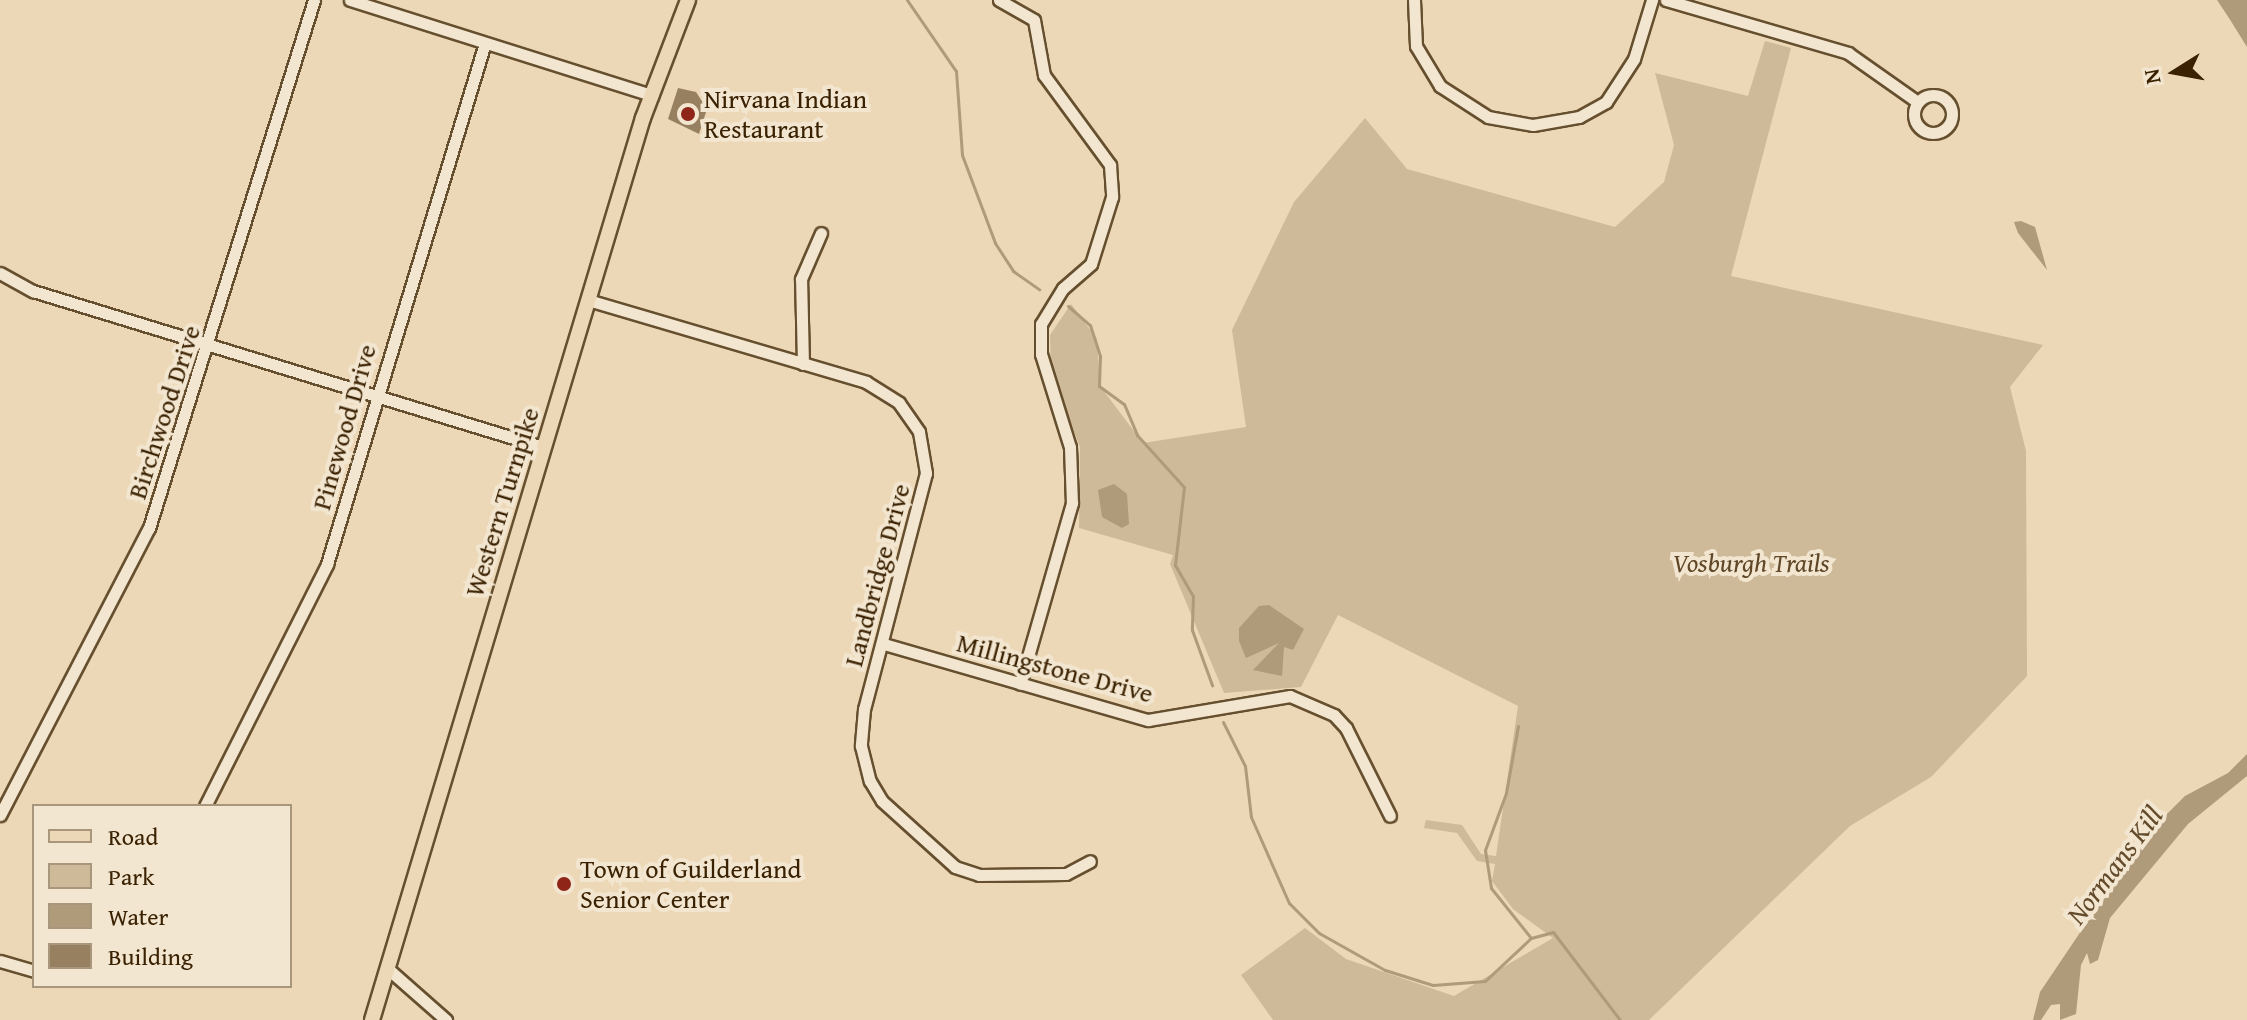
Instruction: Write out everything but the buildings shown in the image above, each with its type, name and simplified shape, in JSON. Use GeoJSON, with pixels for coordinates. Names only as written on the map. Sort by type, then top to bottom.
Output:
{"type":"FeatureCollection","features":[{"type":"Feature","properties":{"kind":"main road","name":"Western Turnpike"},"geometry":{"type":"LineString","coordinates":[[372,1020],[588,300],[652,95],[688,0]]}},
{"type":"Feature","properties":{"kind":"street","name":"Birchwood Drive"},"geometry":{"type":"LineString","coordinates":[[0,815],[149,528],[314,0]]}},
{"type":"Feature","properties":{"kind":"street"},"geometry":{"type":"LineString","coordinates":[[350,0],[652,95]]}},
{"type":"Feature","properties":{"kind":"street"},"geometry":{"type":"LineString","coordinates":[[999,0],[1034,20],[1044,75],[1110,165],[1112,197],[1091,264],[1063,288],[1041,324],[1041,354],[1070,447],[1072,503],[1020,684]]}},
{"type":"Feature","properties":{"kind":"street"},"geometry":{"type":"LineString","coordinates":[[1414,0],[1416,46],[1440,86],[1488,117],[1533,125],[1579,117],[1606,102],[1634,59],[1652,0]]}},
{"type":"Feature","properties":{"kind":"street"},"geometry":{"type":"LineString","coordinates":[[1666,0],[1848,53],[1916,101]]}},
{"type":"Feature","properties":{"kind":"street","name":"Pinewood Drive"},"geometry":{"type":"LineString","coordinates":[[206,804],[327,564],[375,397],[485,43]]}},
{"type":"Feature","properties":{"kind":"street"},"geometry":{"type":"LineString","coordinates":[[803,364],[801,279],[821,233]]}},
{"type":"Feature","properties":{"kind":"street"},"geometry":{"type":"LineString","coordinates":[[0,273],[33,291],[543,447]]}},
{"type":"Feature","properties":{"kind":"street","name":"Landbridge Drive"},"geometry":{"type":"LineString","coordinates":[[588,300],[882,390],[919,432],[924,489],[861,730],[863,762],[882,801],[939,856],[979,875],[1066,874],[1090,861]]}},
{"type":"Feature","properties":{"kind":"street","name":"Millingstone Drive"},"geometry":{"type":"LineString","coordinates":[[884,644],[1148,720],[1290,696],[1334,715],[1346,728],[1390,816]]}},
{"type":"Feature","properties":{"kind":"street"},"geometry":{"type":"LineString","coordinates":[[0,961],[32,970]]}},
{"type":"Feature","properties":{"kind":"street"},"geometry":{"type":"LineString","coordinates":[[387,968],[446,1020]]}},
{"type":"Feature","properties":{"kind":"green space","name":"Vosburgh Trails"},"geometry":{"type":"Polygon","coordinates":[[[1765,41],[1791,48],[1731,276],[2043,345],[2010,387],[2026,451],[2027,676],[1931,777],[1850,826],[1649,1020],[1273,1020],[1241,975],[1305,928],[1346,959],[1454,996],[1553,938],[1513,909],[1492,881],[1495,864],[1477,861],[1457,833],[1424,828],[1426,820],[1462,825],[1481,854],[1496,856],[1518,706],[1338,615],[1301,687],[1224,693],[1170,564],[1173,555],[1079,528],[1080,447],[1051,371],[1050,335],[1071,304],[1097,339],[1100,386],[1143,443],[1246,427],[1232,330],[1294,202],[1365,118],[1407,169],[1615,227],[1664,182],[1674,145],[1655,73],[1748,96],[1765,41]]]}},
{"type":"Feature","properties":{"kind":"water"},"geometry":{"type":"Polygon","coordinates":[[[2217,0],[2247,0],[2247,47],[2229,18],[2217,0]]]}},
{"type":"Feature","properties":{"kind":"water"},"geometry":{"type":"Polygon","coordinates":[[[2021,221],[2035,227],[2047,270],[2018,233],[2014,222],[2021,221]]]}},
{"type":"Feature","properties":{"kind":"water"},"geometry":{"type":"Polygon","coordinates":[[[1114,484],[1127,494],[1129,524],[1122,528],[1102,517],[1098,490],[1114,484]]]}},
{"type":"Feature","properties":{"kind":"water"},"geometry":{"type":"Polygon","coordinates":[[[1269,605],[1304,629],[1293,650],[1284,647],[1282,676],[1253,670],[1279,643],[1246,658],[1239,641],[1239,628],[1259,606],[1269,605]]]}},
{"type":"Feature","properties":{"kind":"water"},"geometry":{"type":"Polygon","coordinates":[[[2247,754],[2247,776],[2188,824],[2110,918],[2098,960],[2090,964],[2087,953],[2081,965],[2076,1014],[2060,1020],[2060,1004],[2051,1005],[2041,1020],[2033,1020],[2040,992],[2145,836],[2185,796],[2228,773],[2247,754]]]}},
{"type":"Feature","properties":{"kind":"waterway"},"geometry":{"type":"LineString","coordinates":[[907,0],[956,71],[962,155],[995,243],[1013,271],[1039,289]]}},
{"type":"Feature","properties":{"kind":"waterway"},"geometry":{"type":"LineString","coordinates":[[1068,306],[1090,325],[1100,356],[1099,386],[1124,404],[1137,435],[1184,487],[1175,565],[1193,596],[1192,630],[1212,685]]}},
{"type":"Feature","properties":{"kind":"waterway"},"geometry":{"type":"LineString","coordinates":[[1223,722],[1245,766],[1251,817],[1289,903],[1319,933],[1385,970],[1433,985],[1485,981],[1531,938]]}},
{"type":"Feature","properties":{"kind":"waterway"},"geometry":{"type":"LineString","coordinates":[[1518,726],[1506,793],[1485,850],[1491,888],[1531,938],[1553,932],[1620,1020]]}},
{"type":"Feature","properties":{"kind":"place","name":"Nirvana Indian Restaurant"},"geometry":{"type":"Point","coordinates":[688,114]}},
{"type":"Feature","properties":{"kind":"place","name":"Town of Guilderland Senior Center"},"geometry":{"type":"Point","coordinates":[564,884]}},
{"type":"Feature","properties":{"kind":"water label","name":"Normans Kill"},"geometry":{"type":"Point","coordinates":[2114,865]}}]}
